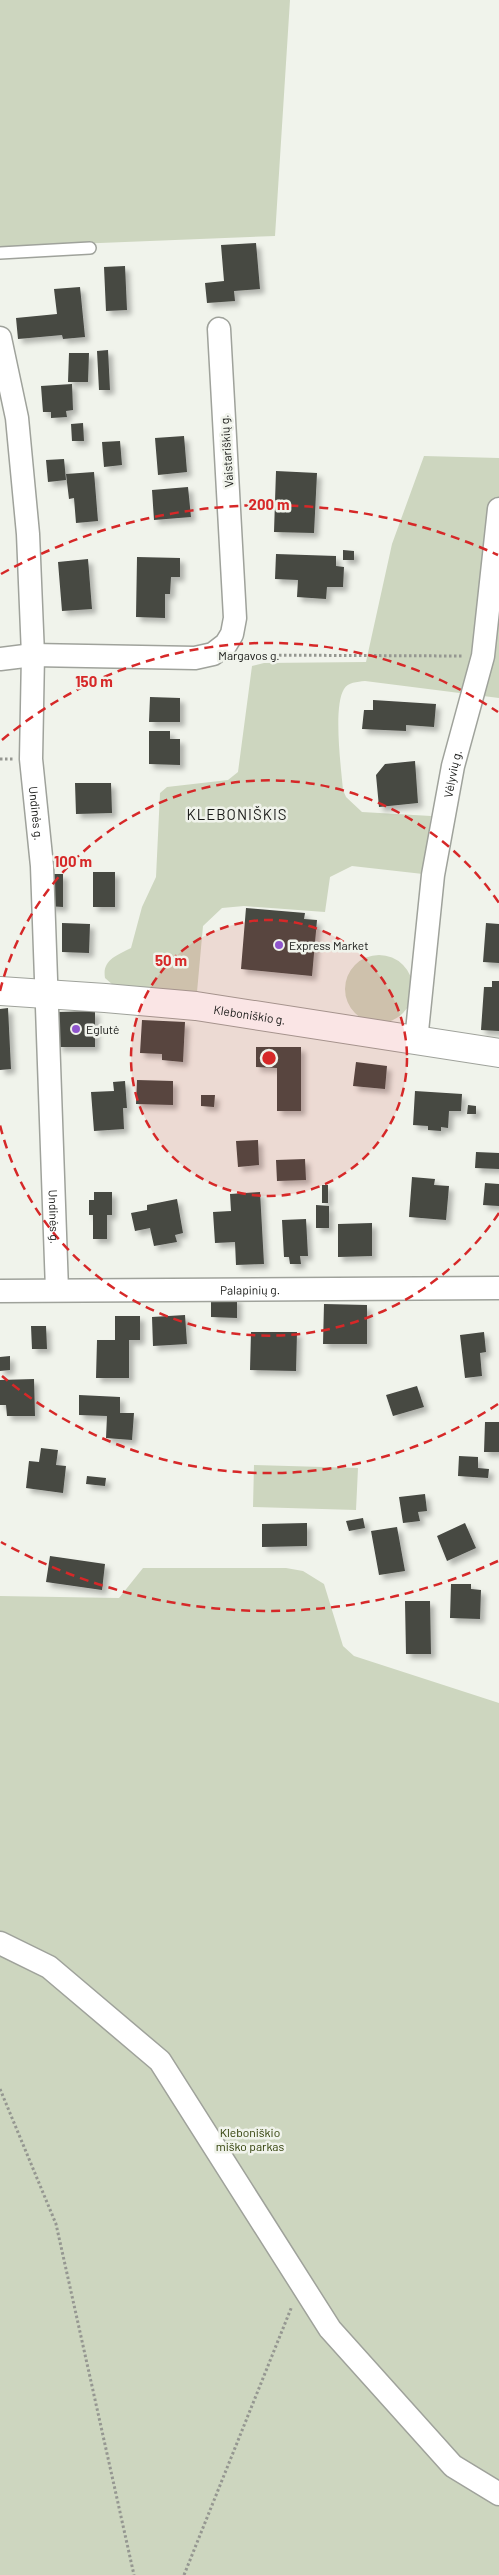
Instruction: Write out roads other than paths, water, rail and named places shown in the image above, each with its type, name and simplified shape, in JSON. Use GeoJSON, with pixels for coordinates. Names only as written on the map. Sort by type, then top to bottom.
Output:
{"type":"FeatureCollection","features":[{"type":"Feature","properties":{"kind":"street","name":"Vaistariškių g."},"geometry":{"type":"LineString","coordinates":[[213,654],[226,644],[232,634],[235,618],[219,328]]}},
{"type":"Feature","properties":{"kind":"street","name":"Undinės g."},"geometry":{"type":"LineString","coordinates":[[0,338],[17,418],[28,534],[33,655],[31,759],[42,866],[57,1290]]}},
{"type":"Feature","properties":{"kind":"street","name":"Vėlyvių g."},"geometry":{"type":"LineString","coordinates":[[416,1041],[433,875],[453,766],[483,656],[499,509]]}},
{"type":"Feature","properties":{"kind":"street","name":"Margavos g."},"geometry":{"type":"LineString","coordinates":[[0,659],[33,655],[195,658],[213,654]]}},
{"type":"Feature","properties":{"kind":"street","name":"Kleboniškio g."},"geometry":{"type":"LineString","coordinates":[[0,992],[45,993],[196,1006],[499,1053]]}},
{"type":"Feature","properties":{"kind":"street","name":"Palapinių g."},"geometry":{"type":"LineString","coordinates":[[0,1291],[499,1288]]}},
{"type":"Feature","properties":{"kind":"street"},"geometry":{"type":"LineString","coordinates":[[0,1943],[49,1967],[160,2061],[330,2329],[453,2466],[499,2494]]}},
{"type":"Feature","properties":{"kind":"lane"},"geometry":{"type":"LineString","coordinates":[[0,253],[90,248]]}},
{"type":"Feature","properties":{"kind":"place","name":"Express Market"},"geometry":{"type":"Point","coordinates":[279,945]}},
{"type":"Feature","properties":{"kind":"place","name":"Eglutė"},"geometry":{"type":"Point","coordinates":[76,1029]}},
{"type":"Feature","properties":{"kind":"district","name":"KLEBONIŠKIS"},"geometry":{"type":"Point","coordinates":[237,814]}},
{"type":"Feature","properties":{"kind":"park label","name":"Kleboniškio miško parkas"},"geometry":{"type":"Point","coordinates":[250,2139]}}]}
